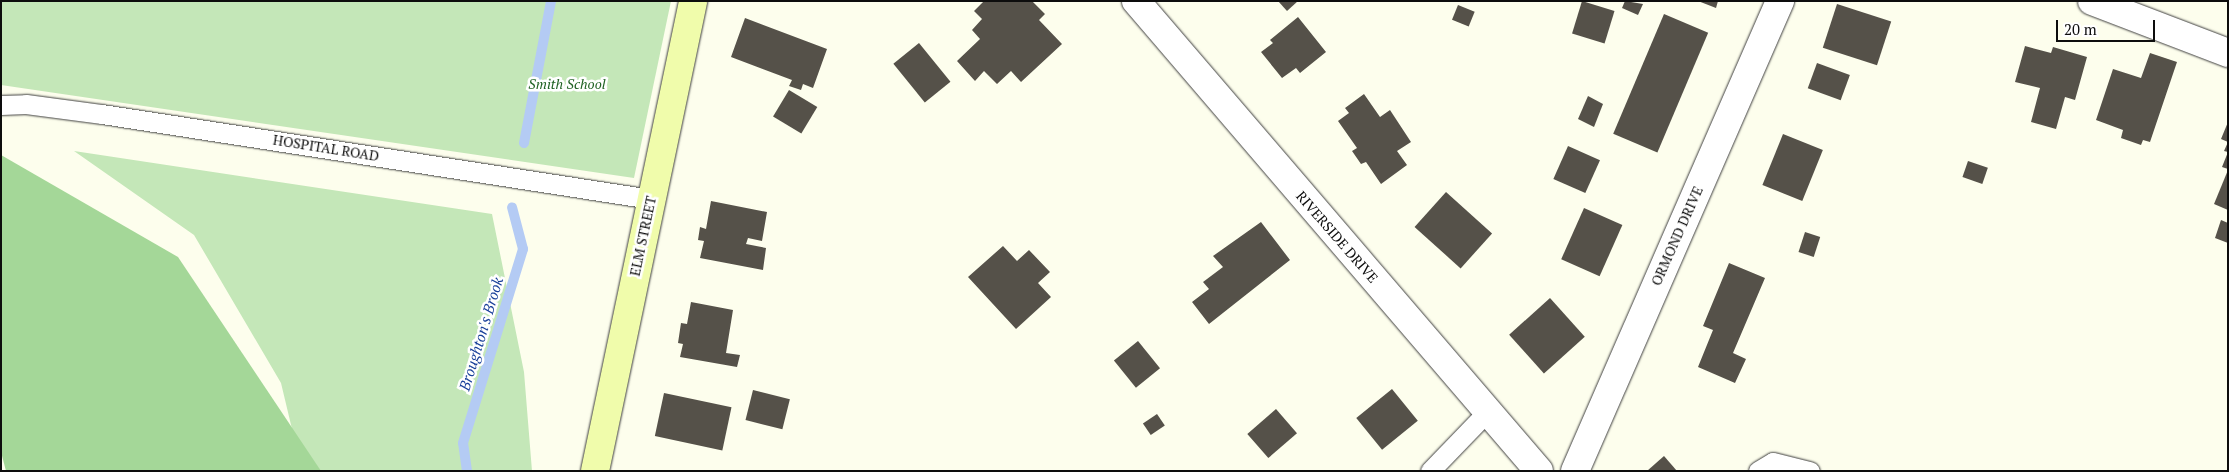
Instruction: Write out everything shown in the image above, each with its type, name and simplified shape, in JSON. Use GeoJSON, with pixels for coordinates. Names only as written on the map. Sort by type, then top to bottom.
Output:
{"type":"FeatureCollection","features":[{"type":"Feature","properties":{"kind":"main road","name":"ELM STREET"},"geometry":{"type":"LineString","coordinates":[[595,471],[693,1]]}},
{"type":"Feature","properties":{"kind":"street","name":"RIVERSIDE DRIVE"},"geometry":{"type":"LineString","coordinates":[[1136,1],[1539,471]]}},
{"type":"Feature","properties":{"kind":"street","name":"ORMOND DRIVE"},"geometry":{"type":"LineString","coordinates":[[1574,471],[1780,1]]}},
{"type":"Feature","properties":{"kind":"street"},"geometry":{"type":"LineString","coordinates":[[2092,1],[2228,53]]}},
{"type":"Feature","properties":{"kind":"lane","name":"HOSPITAL ROAD"},"geometry":{"type":"LineString","coordinates":[[1,105],[26,104],[102,114],[651,199]]}},
{"type":"Feature","properties":{"kind":"lane"},"geometry":{"type":"LineString","coordinates":[[1434,469],[1487,412]]}},
{"type":"Feature","properties":{"kind":"lane"},"geometry":{"type":"LineString","coordinates":[[1758,471],[1773,462],[1810,471]]}},
{"type":"Feature","properties":{"kind":"green space","name":"Smith School"},"geometry":{"type":"Polygon","coordinates":[[[1,1],[671,1],[634,178],[1,85],[1,1]]]}},
{"type":"Feature","properties":{"kind":"green space"},"geometry":{"type":"Polygon","coordinates":[[[74,151],[492,214],[524,372],[532,471],[302,471],[281,383],[194,235],[74,151]]]}},
{"type":"Feature","properties":{"kind":"green space"},"geometry":{"type":"Polygon","coordinates":[[[1,155],[178,257],[321,471],[6,471],[1,452],[1,155]]]}},
{"type":"Feature","properties":{"kind":"building"},"geometry":{"type":"Polygon","coordinates":[[[984,1],[1032,1],[1045,14],[1039,20],[1062,44],[1021,82],[1011,71],[997,84],[984,71],[975,81],[957,61],[980,39],[972,30],[982,19],[974,11],[984,1]]]}},
{"type":"Feature","properties":{"kind":"building"},"geometry":{"type":"Polygon","coordinates":[[[1278,1],[1298,1],[1287,11],[1278,1]]]}},
{"type":"Feature","properties":{"kind":"building"},"geometry":{"type":"Polygon","coordinates":[[[1582,1],[1615,11],[1605,43],[1572,34],[1582,1]]]}},
{"type":"Feature","properties":{"kind":"building"},"geometry":{"type":"Polygon","coordinates":[[[1625,1],[1643,4],[1638,15],[1622,8],[1625,1]]]}},
{"type":"Feature","properties":{"kind":"building"},"geometry":{"type":"Polygon","coordinates":[[[1698,1],[1718,1],[1716,8],[1698,1]]]}},
{"type":"Feature","properties":{"kind":"building"},"geometry":{"type":"Polygon","coordinates":[[[1837,4],[1891,22],[1877,65],[1823,48],[1837,4]]]}},
{"type":"Feature","properties":{"kind":"building"},"geometry":{"type":"Polygon","coordinates":[[[1458,5],[1475,12],[1469,27],[1452,20],[1458,5]]]}},
{"type":"Feature","properties":{"kind":"building"},"geometry":{"type":"Polygon","coordinates":[[[1664,14],[1708,33],[1657,152],[1613,134],[1664,14]]]}},
{"type":"Feature","properties":{"kind":"building"},"geometry":{"type":"Polygon","coordinates":[[[1298,17],[1326,52],[1300,73],[1296,68],[1282,78],[1261,52],[1273,43],[1270,40],[1298,17]]]}},
{"type":"Feature","properties":{"kind":"building"},"geometry":{"type":"Polygon","coordinates":[[[745,18],[827,49],[813,88],[803,84],[801,90],[789,86],[792,80],[731,57],[745,18]]]}},
{"type":"Feature","properties":{"kind":"building"},"geometry":{"type":"Polygon","coordinates":[[[919,43],[950,82],[925,103],[893,64],[919,43]]]}},
{"type":"Feature","properties":{"kind":"building"},"geometry":{"type":"Polygon","coordinates":[[[2025,46],[2051,53],[2053,47],[2087,57],[2075,100],[2065,97],[2056,129],[2031,122],[2040,88],[2015,82],[2025,46]]]}},
{"type":"Feature","properties":{"kind":"building"},"geometry":{"type":"Polygon","coordinates":[[[2150,53],[2177,62],[2150,142],[2143,140],[2141,145],[2121,138],[2123,130],[2096,120],[2113,69],[2141,78],[2150,53]]]}},
{"type":"Feature","properties":{"kind":"building"},"geometry":{"type":"Polygon","coordinates":[[[1817,63],[1850,75],[1841,100],[1808,88],[1817,63]]]}},
{"type":"Feature","properties":{"kind":"building"},"geometry":{"type":"Polygon","coordinates":[[[789,90],[817,107],[801,134],[773,117],[789,90]]]}},
{"type":"Feature","properties":{"kind":"building"},"geometry":{"type":"Polygon","coordinates":[[[1364,94],[1380,117],[1390,110],[1411,142],[1397,151],[1407,165],[1381,184],[1366,162],[1361,164],[1352,151],[1357,148],[1338,121],[1349,113],[1345,108],[1364,94]]]}},
{"type":"Feature","properties":{"kind":"building"},"geometry":{"type":"Polygon","coordinates":[[[1588,96],[1603,104],[1594,127],[1578,119],[1588,96]]]}},
{"type":"Feature","properties":{"kind":"building"},"geometry":{"type":"Polygon","coordinates":[[[2228,122],[2228,142],[2221,139],[2228,122]]]}},
{"type":"Feature","properties":{"kind":"building"},"geometry":{"type":"Polygon","coordinates":[[[1783,134],[1823,150],[1802,201],[1762,185],[1783,134]]]}},
{"type":"Feature","properties":{"kind":"building"},"geometry":{"type":"Polygon","coordinates":[[[2228,142],[2228,152],[2224,151],[2228,142]]]}},
{"type":"Feature","properties":{"kind":"building"},"geometry":{"type":"Polygon","coordinates":[[[1568,146],[1600,160],[1585,193],[1553,179],[1568,146]]]}},
{"type":"Feature","properties":{"kind":"building"},"geometry":{"type":"Polygon","coordinates":[[[2228,152],[2228,169],[2222,167],[2228,152]]]}},
{"type":"Feature","properties":{"kind":"building"},"geometry":{"type":"Polygon","coordinates":[[[1968,161],[1988,168],[1982,184],[1962,177],[1968,161]]]}},
{"type":"Feature","properties":{"kind":"building"},"geometry":{"type":"Polygon","coordinates":[[[2228,170],[2228,210],[2214,204],[2228,170]]]}},
{"type":"Feature","properties":{"kind":"building"},"geometry":{"type":"Polygon","coordinates":[[[1446,192],[1492,233],[1461,268],[1415,227],[1446,192]]]}},
{"type":"Feature","properties":{"kind":"building"},"geometry":{"type":"Polygon","coordinates":[[[711,201],[767,212],[762,241],[748,238],[746,244],[766,248],[763,270],[700,258],[704,241],[698,240],[700,227],[706,229],[711,201]]]}},
{"type":"Feature","properties":{"kind":"building"},"geometry":{"type":"Polygon","coordinates":[[[1584,208],[1622,225],[1600,276],[1561,259],[1584,208]]]}},
{"type":"Feature","properties":{"kind":"building"},"geometry":{"type":"Polygon","coordinates":[[[2221,220],[2228,223],[2228,243],[2215,238],[2221,220]]]}},
{"type":"Feature","properties":{"kind":"building"},"geometry":{"type":"Polygon","coordinates":[[[1261,222],[1290,260],[1209,324],[1192,302],[1209,289],[1203,282],[1223,267],[1213,256],[1261,222]]]}},
{"type":"Feature","properties":{"kind":"building"},"geometry":{"type":"Polygon","coordinates":[[[1805,232],[1820,237],[1814,257],[1799,252],[1805,232]]]}},
{"type":"Feature","properties":{"kind":"building"},"geometry":{"type":"Polygon","coordinates":[[[1003,246],[1017,261],[1029,250],[1050,272],[1038,283],[1051,297],[1016,329],[968,277],[1003,246]]]}},
{"type":"Feature","properties":{"kind":"building"},"geometry":{"type":"Polygon","coordinates":[[[1729,263],[1765,278],[1733,353],[1746,359],[1735,383],[1698,367],[1713,330],[1703,326],[1729,263]]]}},
{"type":"Feature","properties":{"kind":"building"},"geometry":{"type":"Polygon","coordinates":[[[1550,298],[1585,337],[1544,373],[1509,335],[1550,298]]]}},
{"type":"Feature","properties":{"kind":"building"},"geometry":{"type":"Polygon","coordinates":[[[691,302],[733,310],[726,353],[740,355],[737,367],[680,357],[683,344],[678,343],[681,323],[687,324],[691,302]]]}},
{"type":"Feature","properties":{"kind":"building"},"geometry":{"type":"Polygon","coordinates":[[[1138,341],[1160,368],[1136,388],[1114,361],[1138,341]]]}},
{"type":"Feature","properties":{"kind":"building"},"geometry":{"type":"Polygon","coordinates":[[[1392,389],[1418,421],[1382,450],[1356,418],[1392,389]]]}},
{"type":"Feature","properties":{"kind":"building"},"geometry":{"type":"Polygon","coordinates":[[[753,390],[790,399],[782,429],[746,420],[753,390]]]}},
{"type":"Feature","properties":{"kind":"building"},"geometry":{"type":"Polygon","coordinates":[[[664,393],[731,407],[722,450],[655,436],[664,393]]]}},
{"type":"Feature","properties":{"kind":"building"},"geometry":{"type":"Polygon","coordinates":[[[1276,409],[1297,433],[1268,458],[1247,434],[1276,409]]]}},
{"type":"Feature","properties":{"kind":"building"},"geometry":{"type":"Polygon","coordinates":[[[1157,414],[1165,426],[1151,435],[1143,424],[1157,414]]]}},
{"type":"Feature","properties":{"kind":"building"},"geometry":{"type":"Polygon","coordinates":[[[1664,456],[1677,471],[1647,471],[1664,456]]]}},
{"type":"Feature","properties":{"kind":"waterway","name":"Broughton's Brook"},"geometry":{"type":"LineString","coordinates":[[524,143],[551,1]]}},
{"type":"Feature","properties":{"kind":"waterway","name":"Broughton's Brook"},"geometry":{"type":"LineString","coordinates":[[467,471],[463,443],[523,249],[512,207]]}}]}
